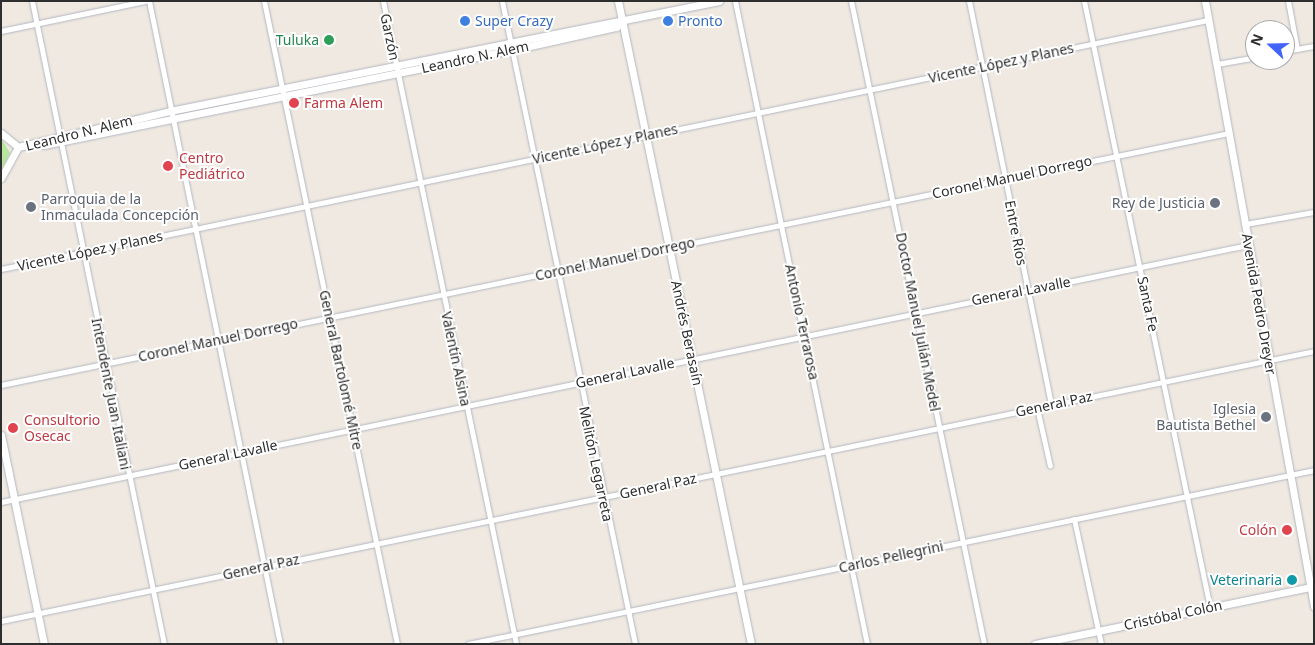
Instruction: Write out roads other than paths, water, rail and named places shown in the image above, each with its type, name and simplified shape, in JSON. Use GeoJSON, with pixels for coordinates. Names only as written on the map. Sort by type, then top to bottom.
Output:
{"type":"FeatureCollection","features":[{"type":"Feature","properties":{"kind":"main road","name":"Andrés Berasaín"},"geometry":{"type":"LineString","coordinates":[[618,1],[751,644]]}},
{"type":"Feature","properties":{"kind":"main road","name":"Leandro N. Alem"},"geometry":{"type":"LineString","coordinates":[[18,147],[284,97],[397,70],[511,46],[616,27],[622,22],[719,1]]}},
{"type":"Feature","properties":{"kind":"main road","name":"Avenida Pedro Dreyer"},"geometry":{"type":"LineString","coordinates":[[1205,1],[1269,359],[1310,562],[1310,587],[1314,606]]}},
{"type":"Feature","properties":{"kind":"main road","name":"Leandro N. Alem"},"geometry":{"type":"LineString","coordinates":[[59,140],[170,112],[282,89],[397,70]]}},
{"type":"Feature","properties":{"kind":"main road"},"geometry":{"type":"LineString","coordinates":[[1,133],[18,147],[1,178]]}},
{"type":"Feature","properties":{"kind":"main road"},"geometry":{"type":"LineString","coordinates":[[1,435],[44,644]]}},
{"type":"Feature","properties":{"kind":"main road","name":"Cristóbal Colón"},"geometry":{"type":"LineString","coordinates":[[1035,644],[1310,587]]}},
{"type":"Feature","properties":{"kind":"street","name":"Intendente Juan Italiani"},"geometry":{"type":"LineString","coordinates":[[32,1],[106,363],[127,476],[164,644]]}},
{"type":"Feature","properties":{"kind":"street"},"geometry":{"type":"LineString","coordinates":[[1,31],[145,1]]}},
{"type":"Feature","properties":{"kind":"street"},"geometry":{"type":"LineString","coordinates":[[149,1],[170,112],[280,644]]}},
{"type":"Feature","properties":{"kind":"street","name":"General Bartolomé Mitre"},"geometry":{"type":"LineString","coordinates":[[264,1],[397,644]]}},
{"type":"Feature","properties":{"kind":"street","name":"Garzón"},"geometry":{"type":"LineString","coordinates":[[383,1],[397,70]]}},
{"type":"Feature","properties":{"kind":"street","name":"Melitón Legarreta"},"geometry":{"type":"LineString","coordinates":[[502,1],[556,271],[635,644]]}},
{"type":"Feature","properties":{"kind":"street","name":"Antonio Terrarosa"},"geometry":{"type":"LineString","coordinates":[[734,1],[805,336],[867,644]]}},
{"type":"Feature","properties":{"kind":"street","name":"Doctor Manuel Julián Medel"},"geometry":{"type":"LineString","coordinates":[[851,1],[984,644]]}},
{"type":"Feature","properties":{"kind":"street","name":"Entre Ríos"},"geometry":{"type":"LineString","coordinates":[[968,1],[1051,405]]}},
{"type":"Feature","properties":{"kind":"street","name":"Santa Fe"},"geometry":{"type":"LineString","coordinates":[[1084,1],[1210,608]]}},
{"type":"Feature","properties":{"kind":"street"},"geometry":{"type":"LineString","coordinates":[[1288,1],[1297,49],[1314,46]]}},
{"type":"Feature","properties":{"kind":"street","name":"Vicente López y Planes"},"geometry":{"type":"LineString","coordinates":[[1,269],[1208,20]]}},
{"type":"Feature","properties":{"kind":"street"},"geometry":{"type":"LineString","coordinates":[[1217,64],[1245,59]]}},
{"type":"Feature","properties":{"kind":"street","name":"Valentín Alsina"},"geometry":{"type":"LineString","coordinates":[[397,70],[516,644]]}},
{"type":"Feature","properties":{"kind":"street","name":"Coronel Manuel Dorrego"},"geometry":{"type":"LineString","coordinates":[[1,385],[330,317],[443,296],[781,224],[1228,133]]}},
{"type":"Feature","properties":{"kind":"street"},"geometry":{"type":"LineString","coordinates":[[1245,224],[1314,212]]}},
{"type":"Feature","properties":{"kind":"street","name":"General Lavalle"},"geometry":{"type":"LineString","coordinates":[[1,502],[1248,245]]}},
{"type":"Feature","properties":{"kind":"street","name":"General Paz"},"geometry":{"type":"LineString","coordinates":[[1,621],[490,522],[1164,380],[1314,351]]}},
{"type":"Feature","properties":{"kind":"street"},"geometry":{"type":"LineString","coordinates":[[1037,408],[1050,466]]}},
{"type":"Feature","properties":{"kind":"street","name":"Carlos Pellegrini"},"geometry":{"type":"LineString","coordinates":[[468,644],[1314,470]]}},
{"type":"Feature","properties":{"kind":"street"},"geometry":{"type":"LineString","coordinates":[[1074,519],[1101,644]]}},
{"type":"Feature","properties":{"kind":"place","name":"Super Crazy"},"geometry":{"type":"Point","coordinates":[465,21]}},
{"type":"Feature","properties":{"kind":"place","name":"Pronto"},"geometry":{"type":"Point","coordinates":[668,21]}},
{"type":"Feature","properties":{"kind":"place","name":"Tuluka"},"geometry":{"type":"Point","coordinates":[329,40]}},
{"type":"Feature","properties":{"kind":"place","name":"Farma Alem"},"geometry":{"type":"Point","coordinates":[294,103]}},
{"type":"Feature","properties":{"kind":"place","name":"Centro Pediátrico"},"geometry":{"type":"Point","coordinates":[168,166]}},
{"type":"Feature","properties":{"kind":"place","name":"Rey de Justicia"},"geometry":{"type":"Point","coordinates":[1215,203]}},
{"type":"Feature","properties":{"kind":"place","name":"Parroquia de la Inmaculada Concepción"},"geometry":{"type":"Point","coordinates":[31,207]}},
{"type":"Feature","properties":{"kind":"place","name":"Iglesia Bautista Bethel"},"geometry":{"type":"Point","coordinates":[1266,417]}},
{"type":"Feature","properties":{"kind":"place","name":"Consultorio Osecac"},"geometry":{"type":"Point","coordinates":[13,428]}},
{"type":"Feature","properties":{"kind":"place","name":"Colón"},"geometry":{"type":"Point","coordinates":[1287,530]}},
{"type":"Feature","properties":{"kind":"place","name":"Veterinaria"},"geometry":{"type":"Point","coordinates":[1292,580]}}]}
